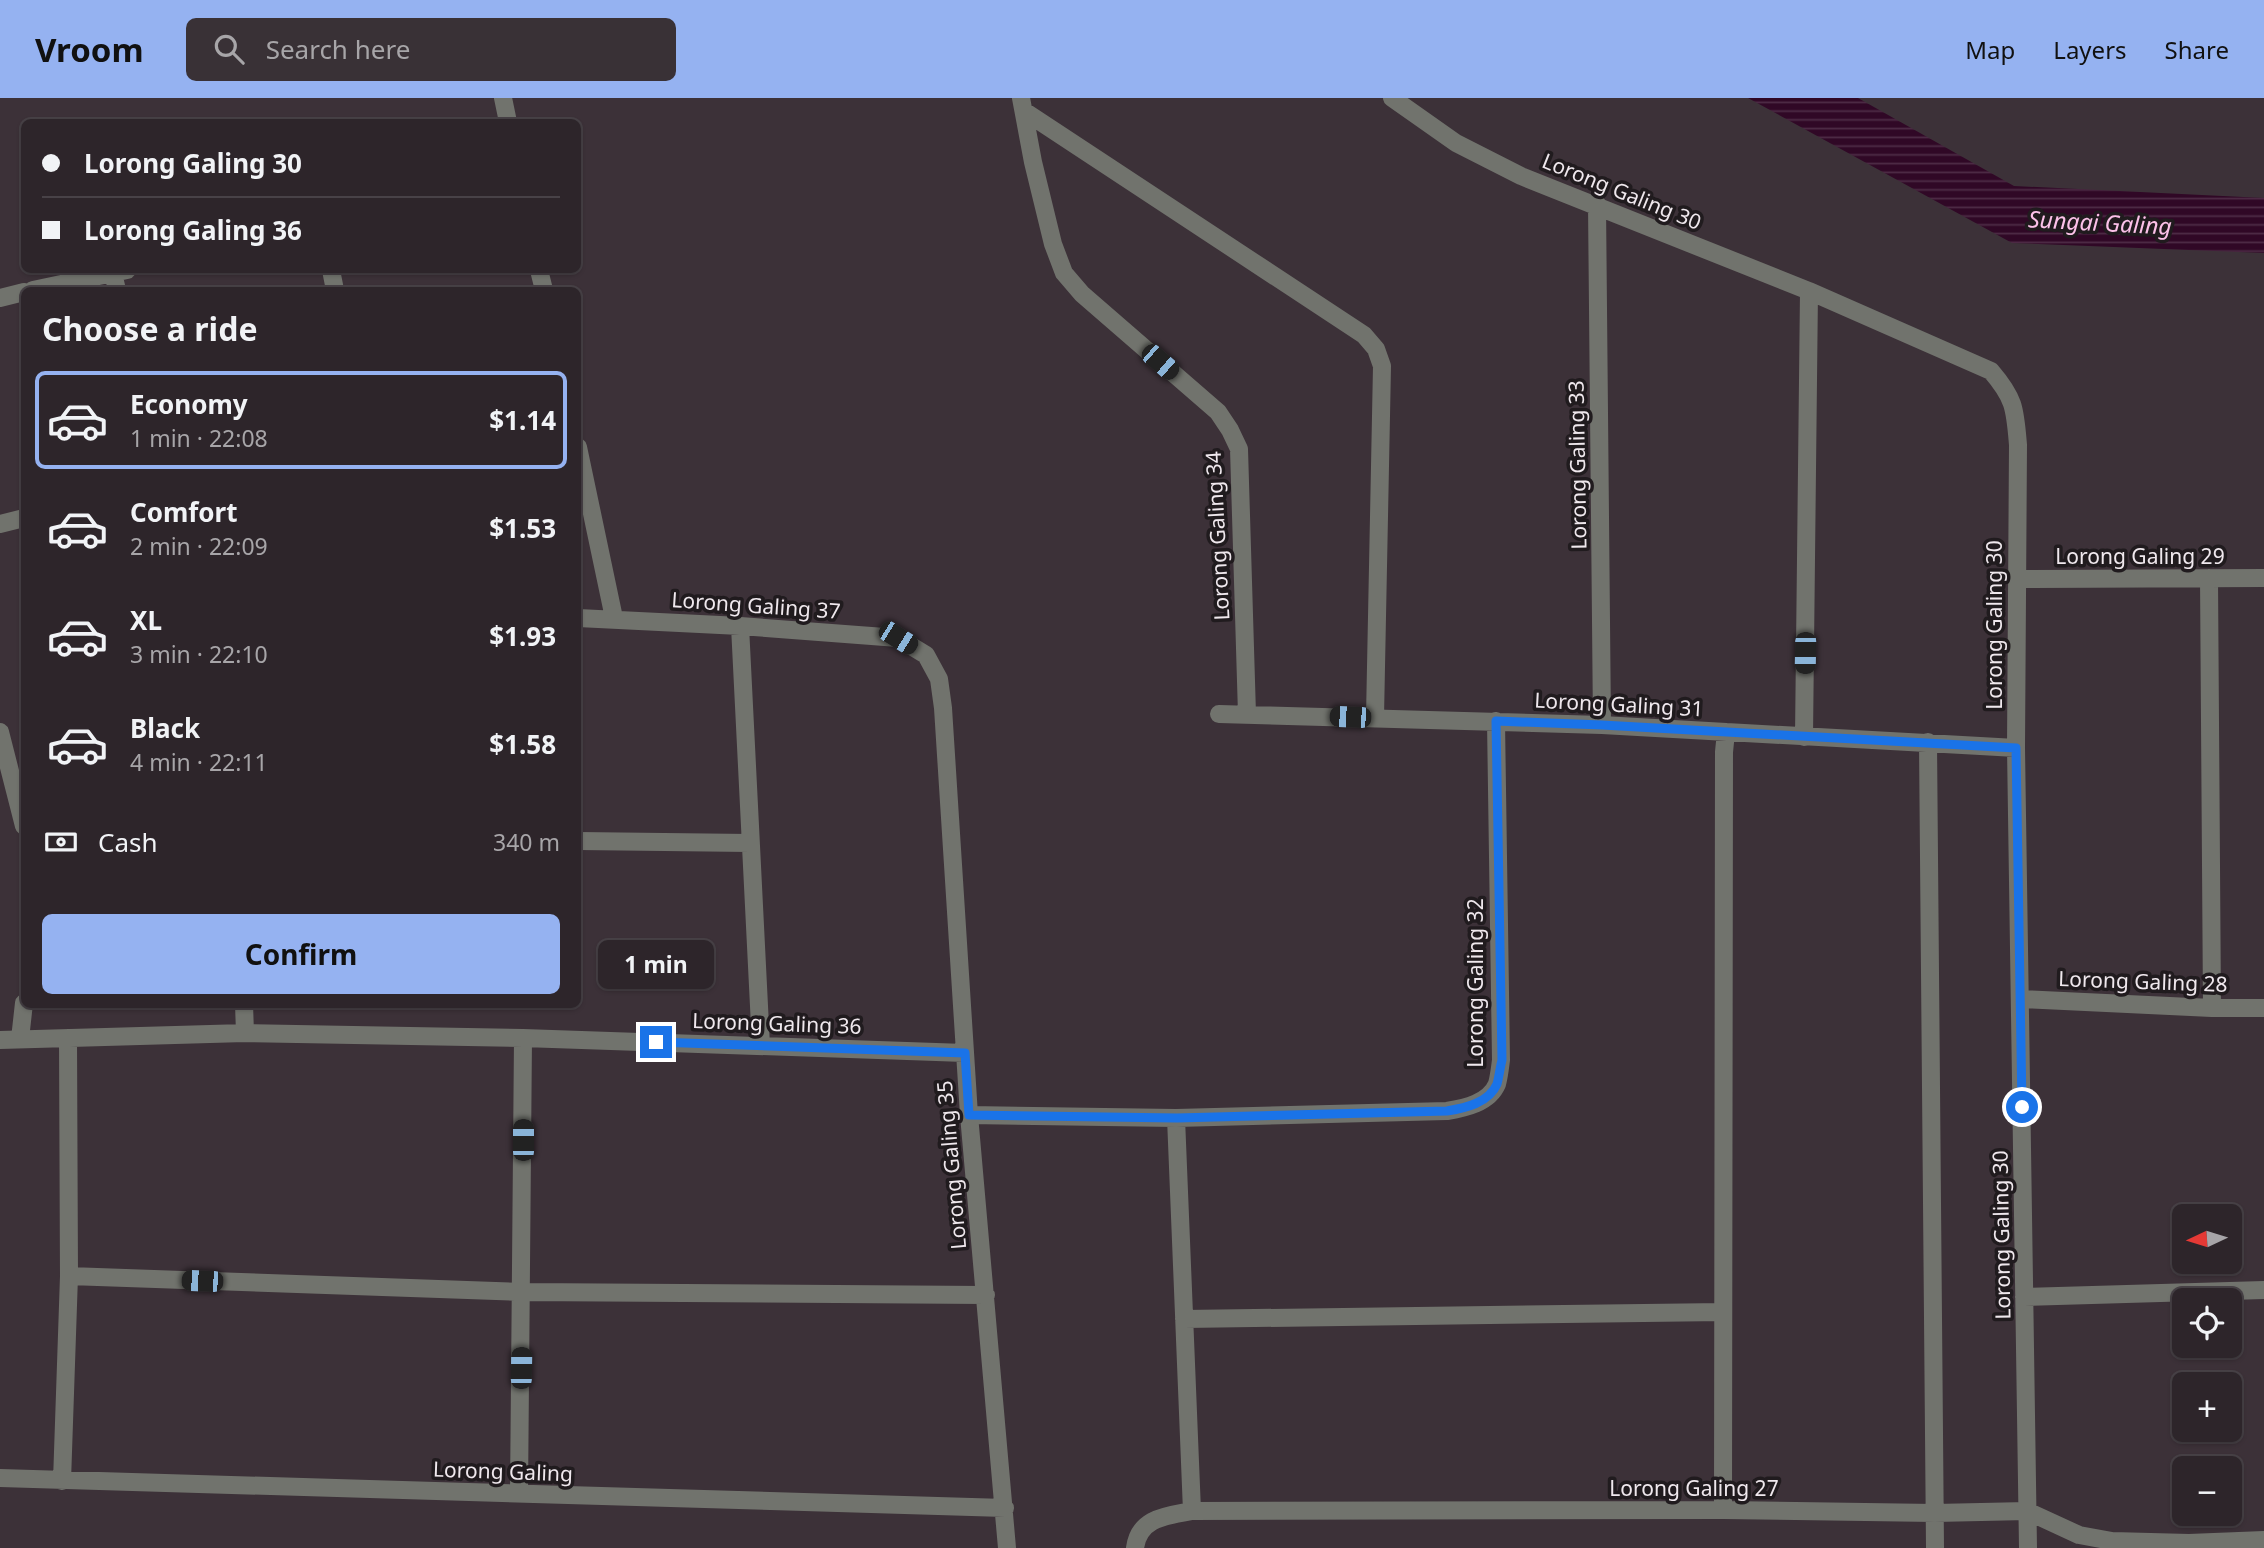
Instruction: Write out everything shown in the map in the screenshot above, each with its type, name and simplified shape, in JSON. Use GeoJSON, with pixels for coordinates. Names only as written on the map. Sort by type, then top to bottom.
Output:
{"type":"FeatureCollection","features":[{"type":"Feature","properties":{"kind":"street"},"geometry":{"type":"LineString","coordinates":[[503,98],[507,119]]}},
{"type":"Feature","properties":{"kind":"street","name":"Lorong Galing 30"},"geometry":{"type":"LineString","coordinates":[[1392,98],[1456,143],[1521,176],[1597,204],[1809,291],[1991,371],[2006,388],[2015,409],[2018,444],[2016,748],[2028,1548]]}},
{"type":"Feature","properties":{"kind":"street"},"geometry":{"type":"LineString","coordinates":[[1022,105],[1364,335],[1376,349],[1382,366],[1375,717]]}},
{"type":"Feature","properties":{"kind":"street","name":"Lorong Galing 34"},"geometry":{"type":"LineString","coordinates":[[1022,105],[1053,244],[1065,273],[1082,294],[1218,412],[1239,449],[1247,714]]}},
{"type":"Feature","properties":{"kind":"street","name":"Lorong Galing 33"},"geometry":{"type":"LineString","coordinates":[[1597,204],[1602,725]]}},
{"type":"Feature","properties":{"kind":"street"},"geometry":{"type":"LineString","coordinates":[[54,287],[119,278]]}},
{"type":"Feature","properties":{"kind":"street"},"geometry":{"type":"LineString","coordinates":[[1804,737],[1809,291]]}},
{"type":"Feature","properties":{"kind":"street"},"geometry":{"type":"LineString","coordinates":[[0,298],[21,293]]}},
{"type":"Feature","properties":{"kind":"street"},"geometry":{"type":"LineString","coordinates":[[581,461],[614,618]]}},
{"type":"Feature","properties":{"kind":"street"},"geometry":{"type":"LineString","coordinates":[[0,524],[21,520]]}},
{"type":"Feature","properties":{"kind":"street"},"geometry":{"type":"LineString","coordinates":[[2209,578],[2212,1008]]}},
{"type":"Feature","properties":{"kind":"street","name":"Lorong Galing 29"},"geometry":{"type":"LineString","coordinates":[[2017,579],[2264,578]]}},
{"type":"Feature","properties":{"kind":"street","name":"Lorong Galing 37"},"geometry":{"type":"LineString","coordinates":[[581,618],[898,638],[926,655]]}},
{"type":"Feature","properties":{"kind":"street"},"geometry":{"type":"LineString","coordinates":[[740,626],[761,1046]]}},
{"type":"Feature","properties":{"kind":"street","name":"Lorong Galing 35"},"geometry":{"type":"LineString","coordinates":[[926,655],[939,678],[943,708],[969,1115],[1007,1548]]}},
{"type":"Feature","properties":{"kind":"street","name":"Lorong Galing 31"},"geometry":{"type":"LineString","coordinates":[[1219,714],[1602,725],[2016,748]]}},
{"type":"Feature","properties":{"kind":"street","name":"Lorong Galing 32"},"geometry":{"type":"LineString","coordinates":[[969,1115],[1177,1118],[1447,1111],[1468,1107],[1484,1098],[1496,1086],[1502,1060],[1496,721]]}},
{"type":"Feature","properties":{"kind":"street"},"geometry":{"type":"LineString","coordinates":[[0,732],[21,814]]}},
{"type":"Feature","properties":{"kind":"street"},"geometry":{"type":"LineString","coordinates":[[1723,1510],[1726,733]]}},
{"type":"Feature","properties":{"kind":"street"},"geometry":{"type":"LineString","coordinates":[[1928,742],[1936,1548]]}},
{"type":"Feature","properties":{"kind":"street"},"geometry":{"type":"LineString","coordinates":[[581,841],[750,842]]}},
{"type":"Feature","properties":{"kind":"street","name":"Lorong Galing 28"},"geometry":{"type":"LineString","coordinates":[[2021,999],[2264,1008]]}},
{"type":"Feature","properties":{"kind":"street"},"geometry":{"type":"LineString","coordinates":[[20,1039],[23,1008]]}},
{"type":"Feature","properties":{"kind":"street"},"geometry":{"type":"LineString","coordinates":[[244,1008],[245,1033]]}},
{"type":"Feature","properties":{"kind":"street","name":"Lorong Galing 36"},"geometry":{"type":"LineString","coordinates":[[0,1040],[245,1033],[523,1038],[965,1053]]}},
{"type":"Feature","properties":{"kind":"street"},"geometry":{"type":"LineString","coordinates":[[62,1481],[68,1276],[68,1038]]}},
{"type":"Feature","properties":{"kind":"street"},"geometry":{"type":"LineString","coordinates":[[519,1494],[523,1038]]}},
{"type":"Feature","properties":{"kind":"street"},"geometry":{"type":"LineString","coordinates":[[1177,1118],[1192,1511]]}},
{"type":"Feature","properties":{"kind":"street"},"geometry":{"type":"LineString","coordinates":[[68,1276],[522,1292],[986,1294]]}},
{"type":"Feature","properties":{"kind":"street"},"geometry":{"type":"LineString","coordinates":[[2024,1297],[2264,1290]]}},
{"type":"Feature","properties":{"kind":"street"},"geometry":{"type":"LineString","coordinates":[[1184,1319],[1723,1312]]}},
{"type":"Feature","properties":{"kind":"street","name":"Lorong Galing"},"geometry":{"type":"LineString","coordinates":[[0,1478],[1005,1508]]}},
{"type":"Feature","properties":{"kind":"street","name":"Lorong Galing 27"},"geometry":{"type":"LineString","coordinates":[[1135,1548],[1143,1530],[1154,1519],[1192,1511],[2027,1511],[2079,1535],[2112,1541],[2189,1543],[2264,1540]]}},
{"type":"Feature","properties":{"kind":"water","name":"Sungai Galing"},"geometry":{"type":"Polygon","coordinates":[[[1748,98],[1858,98],[2014,186],[2264,198],[2264,253],[2012,243],[1748,98]]]}},
{"type":"Feature","properties":{"kind":"route"},"geometry":{"type":"LineString","coordinates":[[656,1042],[965,1053],[969,1115],[1177,1118],[1447,1111],[1468,1107],[1484,1098],[1496,1086],[1502,1060],[1496,721],[1602,725],[2016,748],[2022,1107]]}}]}
